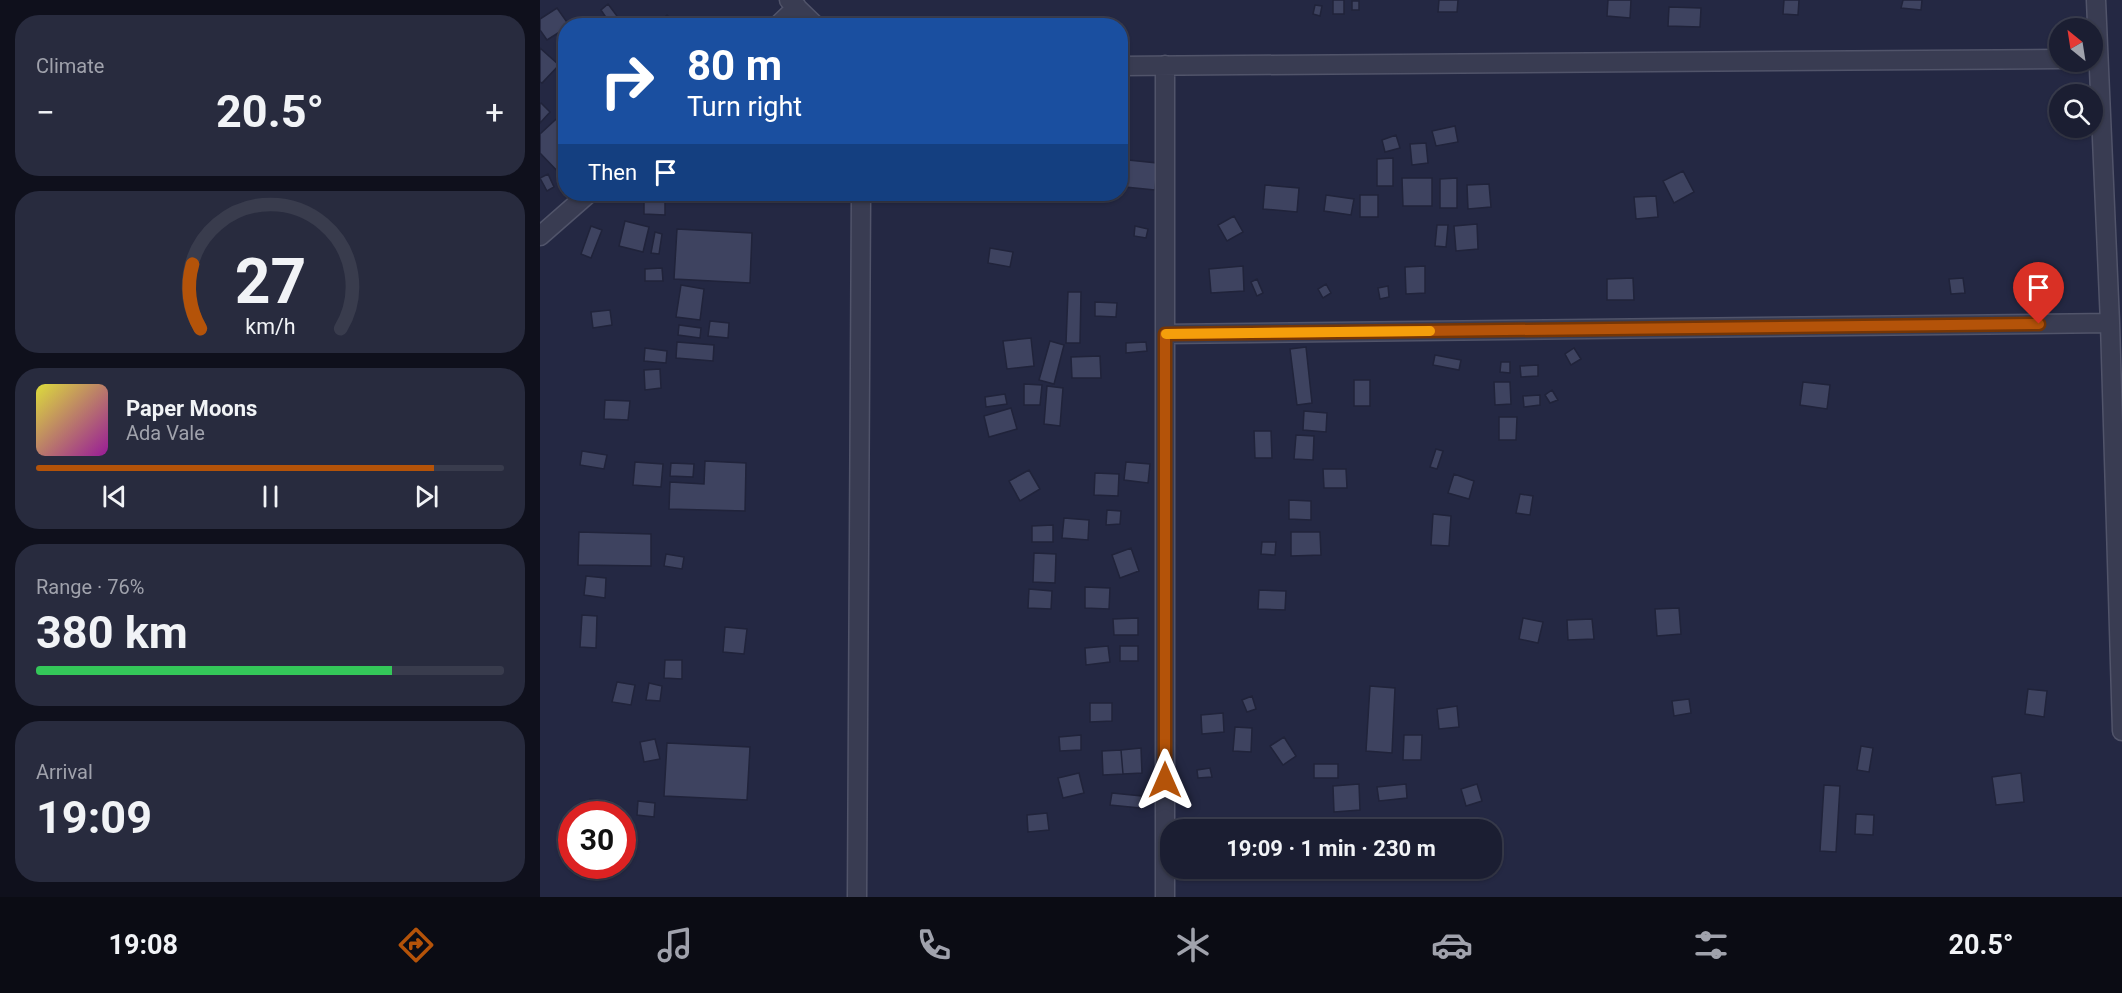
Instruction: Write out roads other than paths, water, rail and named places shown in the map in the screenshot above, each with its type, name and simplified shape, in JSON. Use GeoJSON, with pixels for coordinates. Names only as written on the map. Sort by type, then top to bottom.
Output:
{"type":"FeatureCollection","features":[{"type":"Feature","properties":{"kind":"street"},"geometry":{"type":"LineString","coordinates":[[2096,0],[2096,18]]}},
{"type":"Feature","properties":{"kind":"street"},"geometry":{"type":"LineString","coordinates":[[783,18],[793,4],[808,18]]}},
{"type":"Feature","properties":{"kind":"street"},"geometry":{"type":"LineString","coordinates":[[1128,66],[2049,59]]}},
{"type":"Feature","properties":{"kind":"street"},"geometry":{"type":"LineString","coordinates":[[1165,65],[1165,897]]}},
{"type":"Feature","properties":{"kind":"street"},"geometry":{"type":"LineString","coordinates":[[2097,72],[2115,267],[2110,323],[2122,731]]}},
{"type":"Feature","properties":{"kind":"street"},"geometry":{"type":"LineString","coordinates":[[540,236],[580,201]]}},
{"type":"Feature","properties":{"kind":"street"},"geometry":{"type":"LineString","coordinates":[[857,897],[861,201]]}},
{"type":"Feature","properties":{"kind":"street"},"geometry":{"type":"LineString","coordinates":[[1165,334],[2110,323]]}}]}
